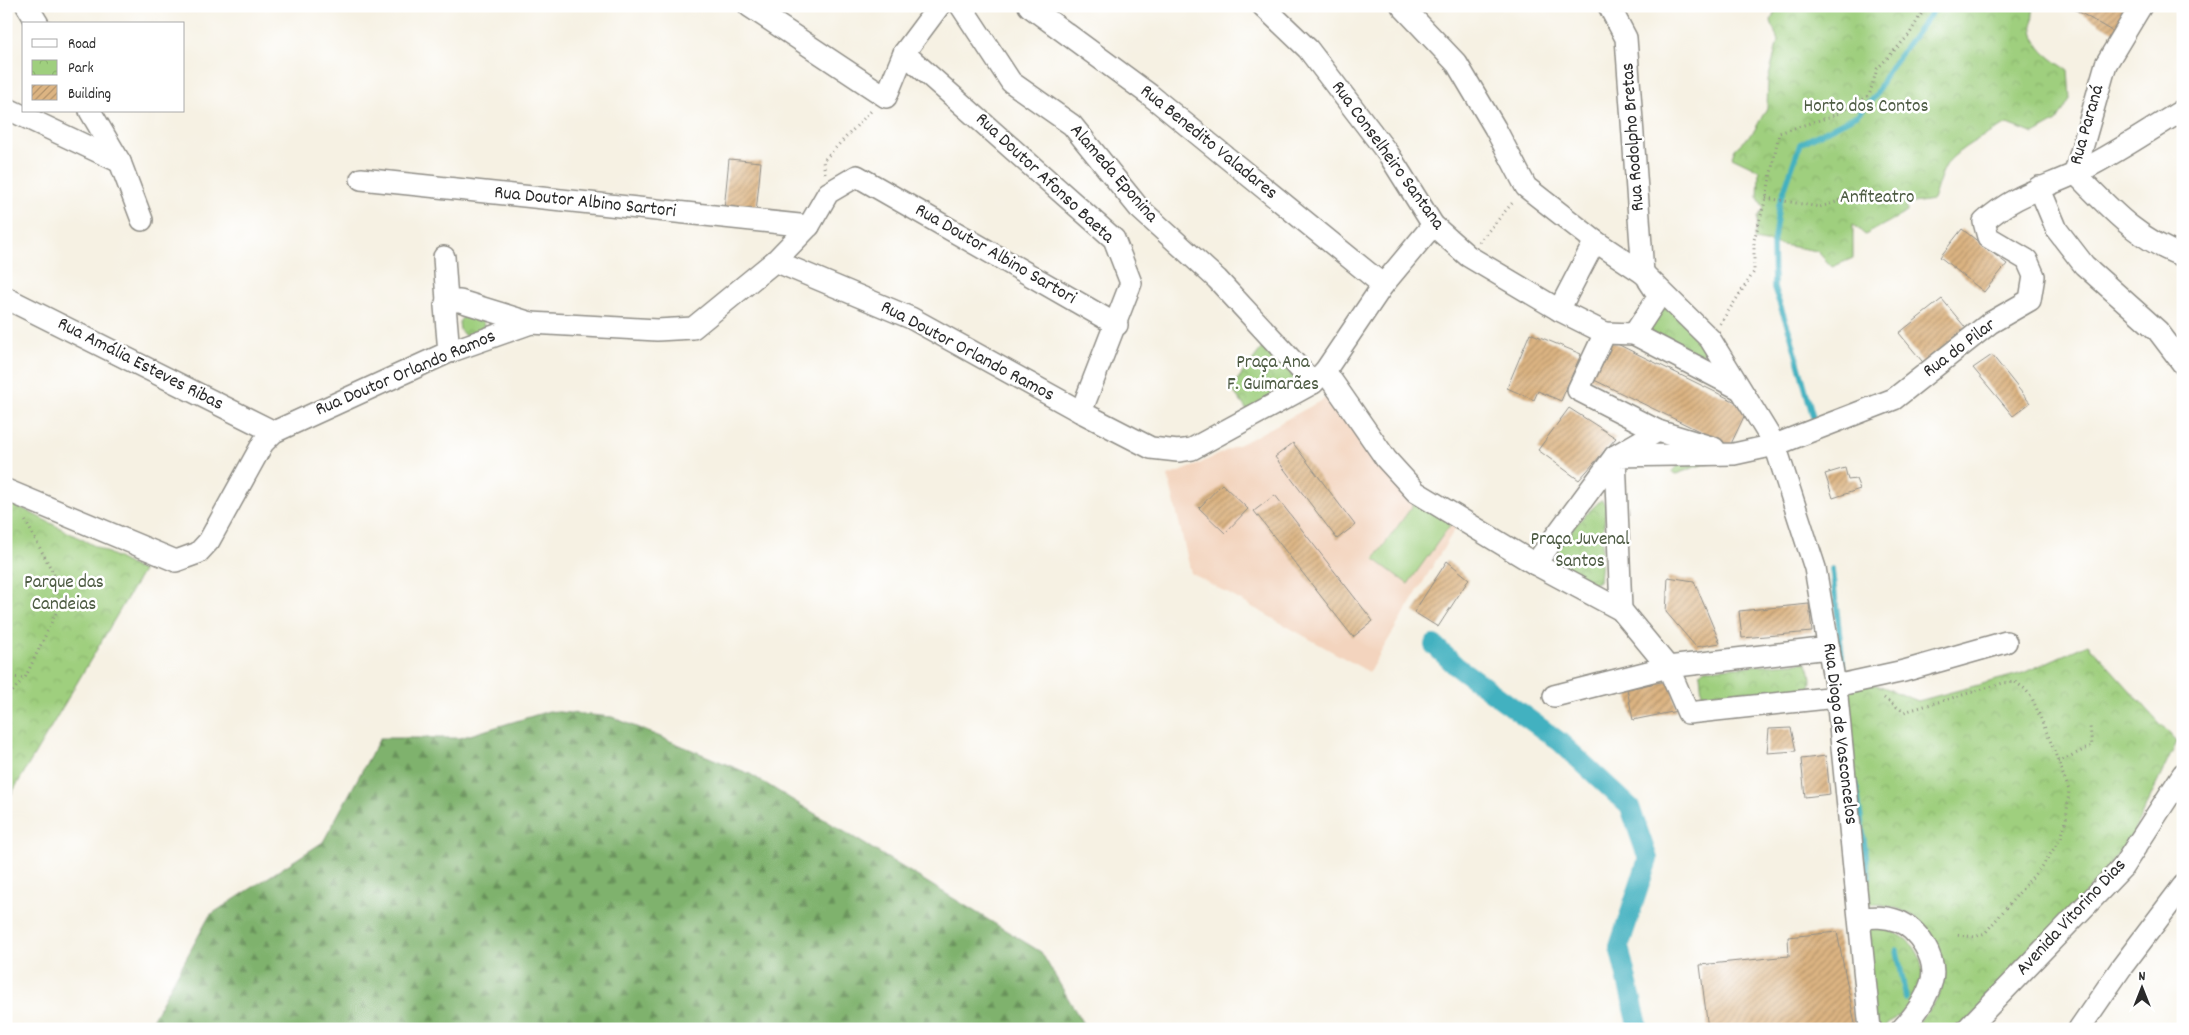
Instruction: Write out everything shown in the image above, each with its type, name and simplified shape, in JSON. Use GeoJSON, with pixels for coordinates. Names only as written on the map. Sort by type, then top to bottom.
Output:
{"type":"FeatureCollection","features":[{"type":"Feature","properties":{"kind":"street"},"geometry":{"type":"LineString","coordinates":[[27,6],[37,22]]}},
{"type":"Feature","properties":{"kind":"street"},"geometry":{"type":"LineString","coordinates":[[749,6],[886,96],[904,53],[939,6]]}},
{"type":"Feature","properties":{"kind":"street","name":"Alameda Eponina"},"geometry":{"type":"LineString","coordinates":[[961,6],[1011,82],[1072,125],[1139,208],[1319,377],[1386,459],[1416,492],[1535,564],[1621,610]]}},
{"type":"Feature","properties":{"kind":"street","name":"Rua Benedito Valadares"},"geometry":{"type":"LineString","coordinates":[[1029,6],[1150,95],[1383,285]]}},
{"type":"Feature","properties":{"kind":"street","name":"Rua Conselheiro Santana"},"geometry":{"type":"LineString","coordinates":[[1263,6],[1308,49],[1389,155],[1433,225],[1468,256],[1560,310],[1605,333]]}},
{"type":"Feature","properties":{"kind":"street"},"geometry":{"type":"LineString","coordinates":[[1402,6],[1457,64],[1495,128],[1526,187],[1594,241],[1643,273],[1710,340],[1745,398]]}},
{"type":"Feature","properties":{"kind":"street","name":"Rua Rodolpho Bretas"},"geometry":{"type":"LineString","coordinates":[[1609,6],[1626,38],[1643,273]]}},
{"type":"Feature","properties":{"kind":"street","name":"Rua Paraná"},"geometry":{"type":"LineString","coordinates":[[2000,207],[2039,187],[2075,174],[2106,64],[2141,6]]}},
{"type":"Feature","properties":{"kind":"street","name":"Rua Doutor Afonso Baeta"},"geometry":{"type":"LineString","coordinates":[[904,53],[1114,239],[1131,283],[1080,412]]}},
{"type":"Feature","properties":{"kind":"street"},"geometry":{"type":"LineString","coordinates":[[6,108],[120,162]]}},
{"type":"Feature","properties":{"kind":"street"},"geometry":{"type":"LineString","coordinates":[[2183,110],[2075,174],[2133,230],[2160,248],[2183,256]]}},
{"type":"Feature","properties":{"kind":"street"},"geometry":{"type":"LineString","coordinates":[[91,112],[120,162],[142,220]]}},
{"type":"Feature","properties":{"kind":"street","name":"Rua Doutor Albino Sartori"},"geometry":{"type":"LineString","coordinates":[[775,261],[809,226],[828,193],[857,176],[1116,325]]}},
{"type":"Feature","properties":{"kind":"street","name":"Rua Doutor Albino Sartori"},"geometry":{"type":"LineString","coordinates":[[360,179],[809,226]]}},
{"type":"Feature","properties":{"kind":"street"},"geometry":{"type":"LineString","coordinates":[[2039,187],[2057,230],[2084,265],[2158,331],[2183,364]]}},
{"type":"Feature","properties":{"kind":"street","name":"Rua do Pilar"},"geometry":{"type":"LineString","coordinates":[[1775,445],[1894,399],[1990,323],[2030,300],[2034,276],[2027,260],[1988,237],[1984,222],[2000,207]]}},
{"type":"Feature","properties":{"kind":"street"},"geometry":{"type":"LineString","coordinates":[[1319,377],[1383,285],[1433,225]]}},
{"type":"Feature","properties":{"kind":"street"},"geometry":{"type":"LineString","coordinates":[[1560,310],[1594,241]]}},
{"type":"Feature","properties":{"kind":"street"},"geometry":{"type":"LineString","coordinates":[[444,257],[447,301],[445,306],[449,352]]}},
{"type":"Feature","properties":{"kind":"street","name":"Rua Doutor Orlando Ramos"},"geometry":{"type":"LineString","coordinates":[[12,493],[176,561],[198,553],[209,542],[263,443],[274,432],[449,352],[531,323],[657,330],[693,328],[775,261],[911,318],[1080,412],[1151,448],[1192,449],[1319,377]]}},
{"type":"Feature","properties":{"kind":"street"},"geometry":{"type":"LineString","coordinates":[[1634,334],[1659,296],[1643,273]]}},
{"type":"Feature","properties":{"kind":"street","name":"Rua Amália Esteves Ribas"},"geometry":{"type":"LineString","coordinates":[[6,298],[274,432]]}},
{"type":"Feature","properties":{"kind":"street"},"geometry":{"type":"LineString","coordinates":[[447,301],[460,301],[531,323]]}},
{"type":"Feature","properties":{"kind":"street"},"geometry":{"type":"LineString","coordinates":[[1734,454],[1658,431],[1578,390],[1605,333],[1634,334],[1737,386],[1745,398]]}},
{"type":"Feature","properties":{"kind":"street","name":"Rua Diogo de Vasconcelos"},"geometry":{"type":"LineString","coordinates":[[1745,398],[1775,445],[1814,568],[1836,691],[1870,1029]]}},
{"type":"Feature","properties":{"kind":"street"},"geometry":{"type":"LineString","coordinates":[[1535,564],[1615,456],[1658,431]]}},
{"type":"Feature","properties":{"kind":"street"},"geometry":{"type":"LineString","coordinates":[[1615,456],[1734,454],[1775,445]]}},
{"type":"Feature","properties":{"kind":"street"},"geometry":{"type":"LineString","coordinates":[[1615,456],[1621,610],[1668,667],[1688,713],[1836,691],[2006,642]]}},
{"type":"Feature","properties":{"kind":"street"},"geometry":{"type":"LineString","coordinates":[[1554,696],[1668,667],[1829,648]]}},
{"type":"Feature","properties":{"kind":"street","name":"Avenida Vitorino Dias"},"geometry":{"type":"LineString","coordinates":[[1967,1029],[2122,868],[2183,774]]}},
{"type":"Feature","properties":{"kind":"street"},"geometry":{"type":"LineString","coordinates":[[2079,1029],[2121,968],[2183,886]]}},
{"type":"Feature","properties":{"kind":"street"},"geometry":{"type":"LineString","coordinates":[[1860,918],[1879,916],[1898,921],[1913,931],[1922,943],[1931,962],[1932,978],[1928,992],[1918,1009],[1902,1029]]}},
{"type":"Feature","properties":{"kind":"path"},"geometry":{"type":"LineString","coordinates":[[1710,340],[1754,272],[1754,240],[1767,198],[1779,133],[1835,116],[1869,96],[1877,69],[1909,35],[1926,6]]}},
{"type":"Feature","properties":{"kind":"path"},"geometry":{"type":"LineString","coordinates":[[828,193],[823,161],[886,96]]}},
{"type":"Feature","properties":{"kind":"path"},"geometry":{"type":"LineString","coordinates":[[1468,256],[1526,187]]}},
{"type":"Feature","properties":{"kind":"path"},"geometry":{"type":"LineString","coordinates":[[1767,198],[1820,207],[1846,199]]}},
{"type":"Feature","properties":{"kind":"path"},"geometry":{"type":"LineString","coordinates":[[6,699],[25,678],[56,614],[57,580],[26,525],[12,493]]}},
{"type":"Feature","properties":{"kind":"path"},"geometry":{"type":"LineString","coordinates":[[6,677],[25,678]]}},
{"type":"Feature","properties":{"kind":"path"},"geometry":{"type":"LineString","coordinates":[[1884,698],[1904,712],[2003,683],[2015,682],[2025,688],[2032,698],[2068,790],[2066,821],[2061,838],[2044,862],[1985,933],[1976,937],[1956,935]]}},
{"type":"Feature","properties":{"kind":"path"},"geometry":{"type":"LineString","coordinates":[[2058,762],[2092,746],[2090,726]]}},
{"type":"Feature","properties":{"kind":"shaded area"},"geometry":{"type":"Polygon","coordinates":[[[1335,393],[1346,394],[1363,405],[1416,483],[1464,514],[1369,672],[1191,573],[1168,476],[1195,466],[1254,437],[1335,393]]]}},
{"type":"Feature","properties":{"kind":"green space","name":"Horto dos Contos"},"geometry":{"type":"Polygon","coordinates":[[[1777,6],[2034,6],[2033,29],[2038,45],[2050,57],[2068,70],[2070,99],[2057,121],[2034,134],[2008,124],[1965,147],[1949,161],[1933,200],[1906,204],[1907,212],[1865,235],[1853,224],[1853,258],[1832,267],[1817,251],[1754,240],[1758,217],[1764,208],[1758,198],[1759,170],[1732,157],[1735,149],[1754,131],[1767,108],[1768,80],[1778,41],[1771,21],[1777,6]]]}},
{"type":"Feature","properties":{"kind":"green space"},"geometry":{"type":"Polygon","coordinates":[[[1673,296],[1706,349],[1700,357],[1644,330],[1673,296]]]}},
{"type":"Feature","properties":{"kind":"green space"},"geometry":{"type":"Polygon","coordinates":[[[467,312],[483,317],[484,330],[465,336],[460,330],[459,322],[467,312]]]}},
{"type":"Feature","properties":{"kind":"green space","name":"Praça Ana F. Guimarães"},"geometry":{"type":"Polygon","coordinates":[[[1269,339],[1307,381],[1247,410],[1231,388],[1269,339]]]}},
{"type":"Feature","properties":{"kind":"green space"},"geometry":{"type":"Polygon","coordinates":[[[1691,453],[1710,462],[1676,474],[1671,472],[1691,453]]]}},
{"type":"Feature","properties":{"kind":"green space"},"geometry":{"type":"Polygon","coordinates":[[[1424,490],[1458,514],[1408,584],[1374,559],[1424,490]]]}},
{"type":"Feature","properties":{"kind":"green space","name":"Parque das Candeias"},"geometry":{"type":"Polygon","coordinates":[[[6,500],[143,571],[6,803],[6,500]]]}},
{"type":"Feature","properties":{"kind":"green space","name":"Praça Juvenal Santos"},"geometry":{"type":"Polygon","coordinates":[[[1601,500],[1606,505],[1599,581],[1591,585],[1544,554],[1601,500]]]}},
{"type":"Feature","properties":{"kind":"green space"},"geometry":{"type":"Polygon","coordinates":[[[2088,644],[2177,742],[2131,837],[2100,877],[1960,1029],[1912,1029],[1939,996],[1942,986],[1941,973],[1929,936],[1917,919],[1892,907],[1865,904],[1839,675],[1883,687],[1918,701],[2023,673],[2088,644]]]}},
{"type":"Feature","properties":{"kind":"green space"},"geometry":{"type":"Polygon","coordinates":[[[1806,662],[1811,677],[1808,692],[1705,697],[1702,694],[1700,674],[1705,669],[1806,662]]]}},
{"type":"Feature","properties":{"kind":"green space"},"geometry":{"type":"Polygon","coordinates":[[[549,711],[612,717],[750,774],[1041,952],[1086,1029],[147,1029],[210,915],[323,842],[380,738],[460,738],[549,711]]]}},
{"type":"Feature","properties":{"kind":"green space"},"geometry":{"type":"Polygon","coordinates":[[[1865,927],[1876,927],[1896,933],[1913,945],[1922,964],[1921,981],[1916,997],[1905,1010],[1882,1029],[1875,1029],[1865,927]]]}},
{"type":"Feature","properties":{"kind":"building"},"geometry":{"type":"Polygon","coordinates":[[[2069,6],[2125,6],[2131,10],[2117,34],[2069,6]]]}},
{"type":"Feature","properties":{"kind":"building"},"geometry":{"type":"Polygon","coordinates":[[[729,159],[761,162],[756,213],[724,210],[729,159]]]}},
{"type":"Feature","properties":{"kind":"building"},"geometry":{"type":"Polygon","coordinates":[[[1962,229],[2007,264],[1984,292],[1940,257],[1962,229]]]}},
{"type":"Feature","properties":{"kind":"building"},"geometry":{"type":"Polygon","coordinates":[[[1942,299],[1969,332],[1926,366],[1899,333],[1942,299]]]}},
{"type":"Feature","properties":{"kind":"building"},"geometry":{"type":"Polygon","coordinates":[[[1530,333],[1581,354],[1561,401],[1538,391],[1534,400],[1507,388],[1530,333]]]}},
{"type":"Feature","properties":{"kind":"building"},"geometry":{"type":"Polygon","coordinates":[[[1607,339],[1748,408],[1730,446],[1588,377],[1607,339]]]}},
{"type":"Feature","properties":{"kind":"building"},"geometry":{"type":"Polygon","coordinates":[[[1992,355],[2030,403],[2013,416],[1973,368],[1992,355]]]}},
{"type":"Feature","properties":{"kind":"building"},"geometry":{"type":"Polygon","coordinates":[[[1569,408],[1616,438],[1579,480],[1538,450],[1569,408]]]}},
{"type":"Feature","properties":{"kind":"building"},"geometry":{"type":"Polygon","coordinates":[[[1293,443],[1355,525],[1337,539],[1275,457],[1293,443]]]}},
{"type":"Feature","properties":{"kind":"building"},"geometry":{"type":"Polygon","coordinates":[[[1845,468],[1848,480],[1856,479],[1860,489],[1833,498],[1825,474],[1845,468]]]}},
{"type":"Feature","properties":{"kind":"building"},"geometry":{"type":"Polygon","coordinates":[[[1222,484],[1248,509],[1225,533],[1199,508],[1222,484]]]}},
{"type":"Feature","properties":{"kind":"building"},"geometry":{"type":"Polygon","coordinates":[[[1275,495],[1373,621],[1353,637],[1254,511],[1275,495]]]}},
{"type":"Feature","properties":{"kind":"building"},"geometry":{"type":"Polygon","coordinates":[[[1447,561],[1469,579],[1438,627],[1414,612],[1447,561]]]}},
{"type":"Feature","properties":{"kind":"building"},"geometry":{"type":"Polygon","coordinates":[[[1668,577],[1694,581],[1720,643],[1696,647],[1666,612],[1668,577]]]}},
{"type":"Feature","properties":{"kind":"building"},"geometry":{"type":"Polygon","coordinates":[[[1809,604],[1812,632],[1742,638],[1739,611],[1809,604]]]}},
{"type":"Feature","properties":{"kind":"building"},"geometry":{"type":"Polygon","coordinates":[[[1671,680],[1677,711],[1633,720],[1627,689],[1671,680]]]}},
{"type":"Feature","properties":{"kind":"building"},"geometry":{"type":"Polygon","coordinates":[[[1791,728],[1796,751],[1767,753],[1769,729],[1791,728]]]}},
{"type":"Feature","properties":{"kind":"building"},"geometry":{"type":"Polygon","coordinates":[[[1826,756],[1830,794],[1805,797],[1801,759],[1826,756]]]}},
{"type":"Feature","properties":{"kind":"building"},"geometry":{"type":"Polygon","coordinates":[[[1837,932],[1856,1029],[1708,1029],[1700,965],[1789,956],[1788,937],[1837,932]]]}},
{"type":"Feature","properties":{"kind":"waterway"},"geometry":{"type":"LineString","coordinates":[[1813,417],[1791,336],[1774,288],[1773,245],[1779,205],[1800,144],[1857,115],[1875,97],[1888,70],[1937,6]]}},
{"type":"Feature","properties":{"kind":"waterway"},"geometry":{"type":"LineString","coordinates":[[1832,569],[1844,673]]}},
{"type":"Feature","properties":{"kind":"waterway"},"geometry":{"type":"LineString","coordinates":[[1434,645],[1456,666],[1560,742],[1630,807],[1648,859],[1619,947],[1639,1029]]}},
{"type":"Feature","properties":{"kind":"waterway"},"geometry":{"type":"LineString","coordinates":[[1856,783],[1869,877]]}},
{"type":"Feature","properties":{"kind":"waterway"},"geometry":{"type":"LineString","coordinates":[[1897,950],[1906,998]]}},
{"type":"Feature","properties":{"kind":"park label","name":"Anfiteatro"},"geometry":{"type":"Point","coordinates":[1877,198]}}]}
